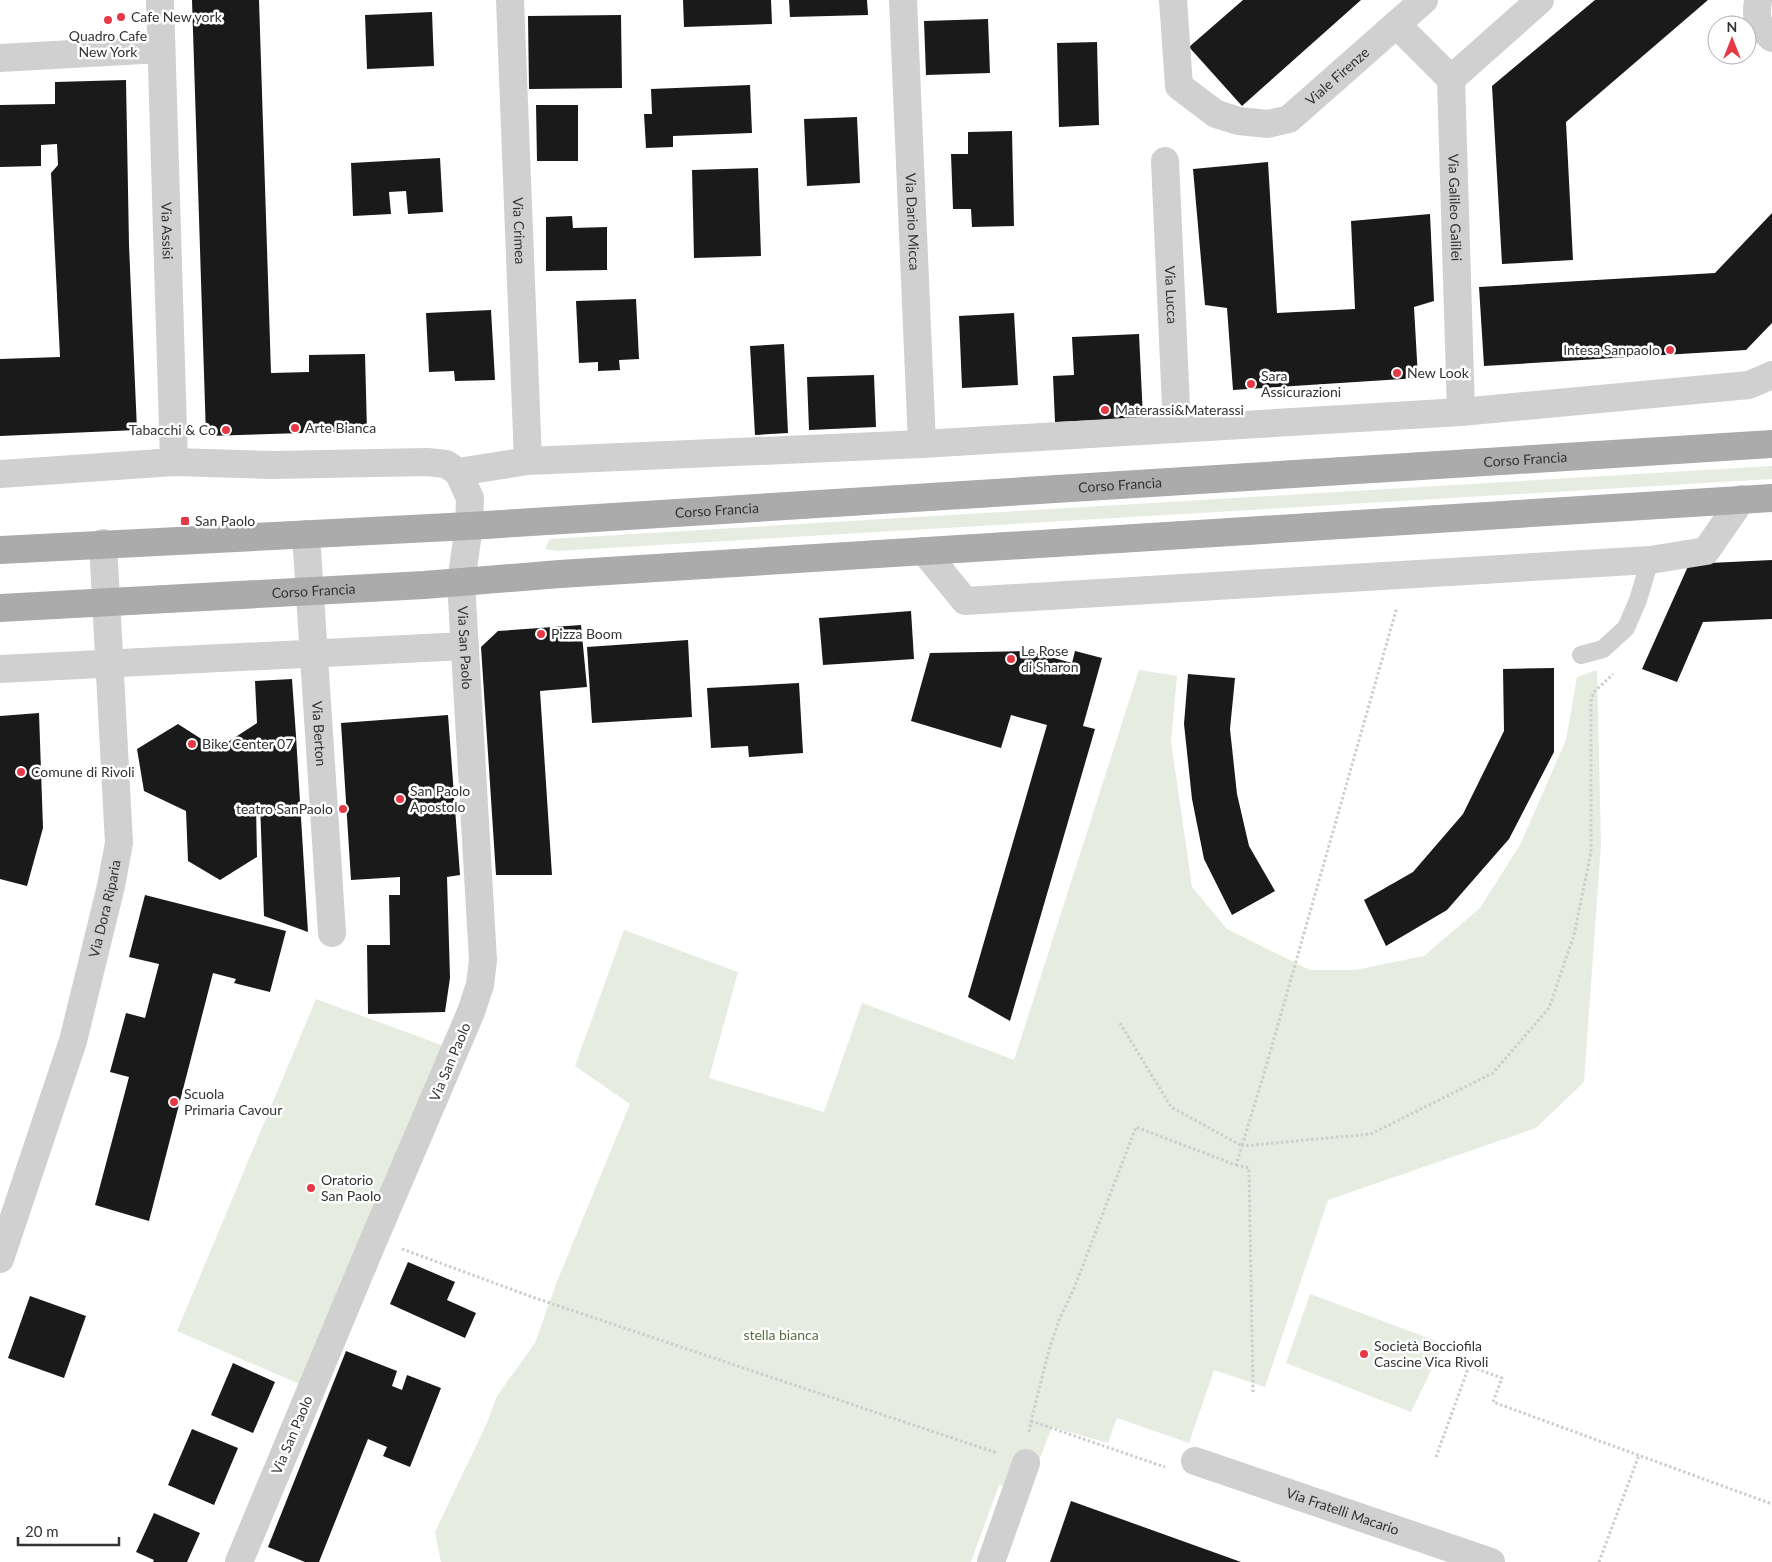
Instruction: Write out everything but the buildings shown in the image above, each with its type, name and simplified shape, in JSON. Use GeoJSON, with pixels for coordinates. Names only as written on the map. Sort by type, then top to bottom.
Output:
{"type":"FeatureCollection","features":[{"type":"Feature","properties":{"kind":"main road","name":"Corso Francia"},"geometry":{"type":"LineString","coordinates":[[0,550],[103,543],[469,526],[1772,444]]}},
{"type":"Feature","properties":{"kind":"main road","name":"Corso Francia"},"geometry":{"type":"LineString","coordinates":[[0,608],[461,582],[560,574],[1772,498]]}},
{"type":"Feature","properties":{"kind":"street","name":"Via Assisi"},"geometry":{"type":"LineString","coordinates":[[160,0],[174,462]]}},
{"type":"Feature","properties":{"kind":"street","name":"Via Crimea"},"geometry":{"type":"LineString","coordinates":[[510,0],[528,461]]}},
{"type":"Feature","properties":{"kind":"street","name":"Via Dario Micca"},"geometry":{"type":"LineString","coordinates":[[903,0],[922,444]]}},
{"type":"Feature","properties":{"kind":"street","name":"Viale Firenze"},"geometry":{"type":"LineString","coordinates":[[1174,0],[1179,86],[1216,114],[1240,121],[1268,124],[1289,119],[1424,0]]}},
{"type":"Feature","properties":{"kind":"street"},"geometry":{"type":"LineString","coordinates":[[1396,25],[1451,79],[1540,0]]}},
{"type":"Feature","properties":{"kind":"street"},"geometry":{"type":"LineString","coordinates":[[1758,0],[1756,14],[1758,22],[1761,30],[1772,38]]}},
{"type":"Feature","properties":{"kind":"street"},"geometry":{"type":"LineString","coordinates":[[0,58],[161,49]]}},
{"type":"Feature","properties":{"kind":"street","name":"Via Galileo Galilei"},"geometry":{"type":"LineString","coordinates":[[1451,79],[1461,412]]}},
{"type":"Feature","properties":{"kind":"street","name":"Via Lucca"},"geometry":{"type":"LineString","coordinates":[[1165,161],[1176,429]]}},
{"type":"Feature","properties":{"kind":"street"},"geometry":{"type":"LineString","coordinates":[[458,472],[528,461],[922,444],[1461,412],[1760,380]]}},
{"type":"Feature","properties":{"kind":"street"},"geometry":{"type":"LineString","coordinates":[[0,474],[174,462],[272,465],[427,462],[446,464],[458,472],[470,498],[469,526]]}},
{"type":"Feature","properties":{"kind":"street"},"geometry":{"type":"LineString","coordinates":[[925,552],[965,601],[1650,560],[1706,551],[1742,500]]}},
{"type":"Feature","properties":{"kind":"street","name":"Via San Paolo"},"geometry":{"type":"LineString","coordinates":[[239,1562],[374,1239],[472,1012],[480,985],[483,960],[461,582],[469,526]]}},
{"type":"Feature","properties":{"kind":"street","name":"Via Berton"},"geometry":{"type":"LineString","coordinates":[[306,534],[332,933]]}},
{"type":"Feature","properties":{"kind":"street","name":"Via Dora Riparia"},"geometry":{"type":"LineString","coordinates":[[0,1259],[72,1040],[119,843],[103,543]]}},
{"type":"Feature","properties":{"kind":"street"},"geometry":{"type":"LineString","coordinates":[[0,669],[465,646]]}},
{"type":"Feature","properties":{"kind":"street","name":"Via Fratelli Macario"},"geometry":{"type":"LineString","coordinates":[[1195,1461],[1491,1562]]}},
{"type":"Feature","properties":{"kind":"street"},"geometry":{"type":"LineString","coordinates":[[990,1562],[1026,1463]]}},
{"type":"Feature","properties":{"kind":"lane"},"geometry":{"type":"LineString","coordinates":[[1581,655],[1603,649],[1626,628],[1638,600],[1650,560]]}},
{"type":"Feature","properties":{"kind":"path"},"geometry":{"type":"LineString","coordinates":[[1236,1165],[1268,1060],[1406,575]]}},
{"type":"Feature","properties":{"kind":"path"},"geometry":{"type":"LineString","coordinates":[[1120,1023],[1171,1108],[1242,1146],[1371,1134],[1493,1073],[1549,1008],[1574,935],[1591,852],[1591,701],[1594,692],[1615,672]]}},
{"type":"Feature","properties":{"kind":"path"},"geometry":{"type":"LineString","coordinates":[[374,1239],[545,1301],[1026,1463],[1031,1421],[1049,1350],[1059,1320],[1075,1286],[1136,1127],[1236,1165],[1249,1168],[1253,1392]]}},
{"type":"Feature","properties":{"kind":"path"},"geometry":{"type":"LineString","coordinates":[[1436,1457],[1470,1366],[1502,1378],[1493,1402],[1772,1504]]}},
{"type":"Feature","properties":{"kind":"path"},"geometry":{"type":"LineString","coordinates":[[1031,1421],[1190,1475],[1195,1461]]}},
{"type":"Feature","properties":{"kind":"path"},"geometry":{"type":"LineString","coordinates":[[1599,1562],[1639,1455]]}},
{"type":"Feature","properties":{"kind":"green space"},"geometry":{"type":"Polygon","coordinates":[[[1772,466],[1772,479],[557,551],[545,549],[550,539],[1772,466]]]}},
{"type":"Feature","properties":{"kind":"green space","name":"stella bianca"},"geometry":{"type":"Polygon","coordinates":[[[1139,670],[1177,676],[1171,742],[1192,887],[1227,929],[1310,970],[1355,970],[1424,956],[1480,908],[1520,845],[1566,740],[1577,677],[1597,670],[1601,844],[1584,1082],[1536,1128],[1328,1200],[1265,1387],[1214,1370],[1189,1443],[1117,1418],[1108,1443],[1052,1427],[1027,1492],[999,1485],[971,1562],[441,1562],[435,1532],[486,1425],[497,1396],[535,1343],[556,1284],[630,1104],[575,1066],[624,930],[738,972],[709,1078],[824,1112],[862,1003],[1014,1060],[1139,670]]]}},
{"type":"Feature","properties":{"kind":"green space","name":"Oratorio San Paolo"},"geometry":{"type":"Polygon","coordinates":[[[316,999],[444,1046],[304,1386],[177,1331],[316,999]]]}},
{"type":"Feature","properties":{"kind":"green space","name":"Società Bocciofila Cascine Vica Rivoli"},"geometry":{"type":"Polygon","coordinates":[[[1310,1294],[1444,1344],[1411,1412],[1286,1363],[1310,1294]]]}},
{"type":"Feature","properties":{"kind":"place","name":"Cafe New york"},"geometry":{"type":"Point","coordinates":[121,17]}},
{"type":"Feature","properties":{"kind":"place","name":"Quadro Cafe New York"},"geometry":{"type":"Point","coordinates":[108,20]}},
{"type":"Feature","properties":{"kind":"place","name":"Intesa Sanpaolo"},"geometry":{"type":"Point","coordinates":[1670,350]}},
{"type":"Feature","properties":{"kind":"place","name":"New Look"},"geometry":{"type":"Point","coordinates":[1397,373]}},
{"type":"Feature","properties":{"kind":"place","name":"Sara Assicurazioni"},"geometry":{"type":"Point","coordinates":[1251,384]}},
{"type":"Feature","properties":{"kind":"place","name":"Materassi&Materassi"},"geometry":{"type":"Point","coordinates":[1105,410]}},
{"type":"Feature","properties":{"kind":"place","name":"Arte Bianca"},"geometry":{"type":"Point","coordinates":[295,428]}},
{"type":"Feature","properties":{"kind":"place","name":"Tabacchi & Co"},"geometry":{"type":"Point","coordinates":[226,430]}},
{"type":"Feature","properties":{"kind":"place","name":"San Paolo"},"geometry":{"type":"Point","coordinates":[185,521]}},
{"type":"Feature","properties":{"kind":"place","name":"Pizza Boom"},"geometry":{"type":"Point","coordinates":[541,634]}},
{"type":"Feature","properties":{"kind":"place","name":"Le Rose di Sharon"},"geometry":{"type":"Point","coordinates":[1011,659]}},
{"type":"Feature","properties":{"kind":"place","name":"Bike Center 07"},"geometry":{"type":"Point","coordinates":[192,744]}},
{"type":"Feature","properties":{"kind":"place","name":"Comune di Rivoli"},"geometry":{"type":"Point","coordinates":[21,772]}},
{"type":"Feature","properties":{"kind":"place","name":"San Paolo Apostolo"},"geometry":{"type":"Point","coordinates":[400,799]}},
{"type":"Feature","properties":{"kind":"place","name":"teatro SanPaolo"},"geometry":{"type":"Point","coordinates":[343,809]}},
{"type":"Feature","properties":{"kind":"place","name":"Scuola Primaria Cavour"},"geometry":{"type":"Point","coordinates":[174,1102]}},
{"type":"Feature","properties":{"kind":"place","name":"Oratorio San Paolo"},"geometry":{"type":"Point","coordinates":[311,1188]}},
{"type":"Feature","properties":{"kind":"place","name":"Società Bocciofila Cascine Vica Rivoli"},"geometry":{"type":"Point","coordinates":[1364,1354]}}]}
